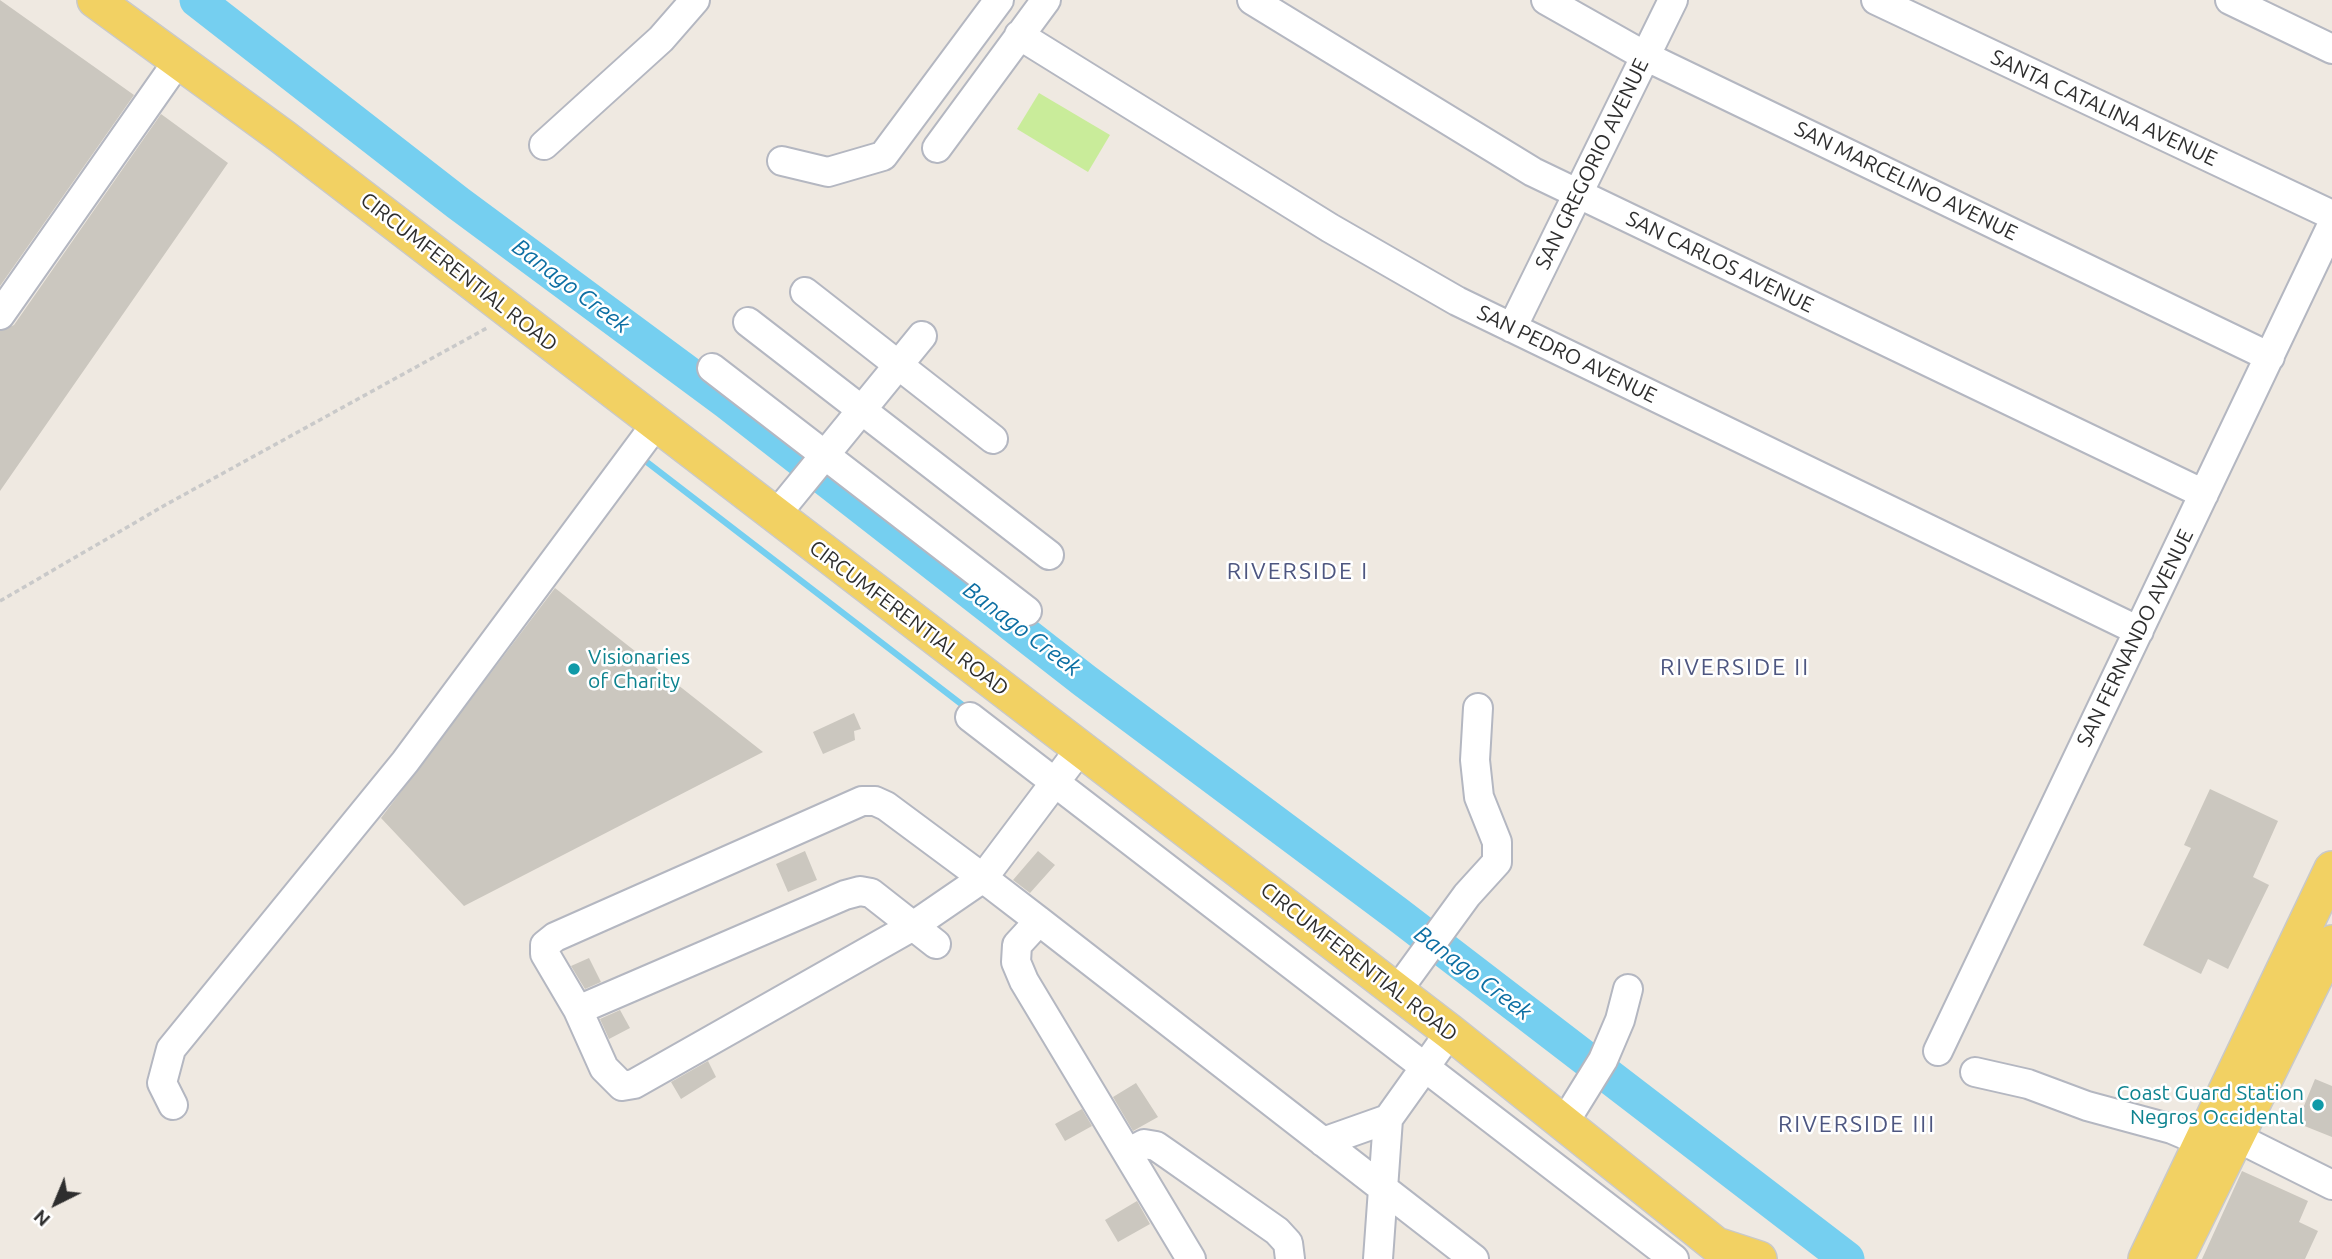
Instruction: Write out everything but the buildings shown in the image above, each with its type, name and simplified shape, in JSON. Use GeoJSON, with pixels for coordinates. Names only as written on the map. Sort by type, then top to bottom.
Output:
{"type":"FeatureCollection","features":[{"type":"Feature","properties":{"kind":"main road","name":"CIRCUMFERENTIAL ROAD"},"geometry":{"type":"LineString","coordinates":[[94,0],[513,314],[775,516],[1065,771],[1219,889],[1396,991],[1434,1055],[1564,1123],[1652,1224],[1722,1252],[1759,1259]]}},
{"type":"Feature","properties":{"kind":"main road"},"geometry":{"type":"LineString","coordinates":[[2176,1259],[2222,1144],[2325,941],[2332,869]]}},
{"type":"Feature","properties":{"kind":"main road"},"geometry":{"type":"LineString","coordinates":[[2146,1259],[2222,1144]]}},
{"type":"Feature","properties":{"kind":"street"},"geometry":{"type":"LineString","coordinates":[[544,145],[661,39],[695,0]]}},
{"type":"Feature","properties":{"kind":"street"},"geometry":{"type":"LineString","coordinates":[[782,161],[828,172],[883,156],[999,0]]}},
{"type":"Feature","properties":{"kind":"street"},"geometry":{"type":"LineString","coordinates":[[937,148],[1046,0]]}},
{"type":"Feature","properties":{"kind":"street","name":"SAN CARLOS AVENUE"},"geometry":{"type":"LineString","coordinates":[[1252,0],[1533,172],[2204,494]]}},
{"type":"Feature","properties":{"kind":"street","name":"SAN MARCELINO AVENUE"},"geometry":{"type":"LineString","coordinates":[[1546,0],[1645,56],[2270,357]]}},
{"type":"Feature","properties":{"kind":"street","name":"SAN GREGORIO AVENUE"},"geometry":{"type":"LineString","coordinates":[[1511,328],[1673,0]]}},
{"type":"Feature","properties":{"kind":"street","name":"SANTA CATALINA AVENUE"},"geometry":{"type":"LineString","coordinates":[[1877,0],[2332,215]]}},
{"type":"Feature","properties":{"kind":"street"},"geometry":{"type":"LineString","coordinates":[[2230,0],[2332,49]]}},
{"type":"Feature","properties":{"kind":"street","name":"SAN PEDRO AVENUE"},"geometry":{"type":"LineString","coordinates":[[1019,35],[1373,253],[1511,328],[2138,631]]}},
{"type":"Feature","properties":{"kind":"street"},"geometry":{"type":"LineString","coordinates":[[0,315],[178,61]]}},
{"type":"Feature","properties":{"kind":"street","name":"SAN FERNANDO AVENUE"},"geometry":{"type":"LineString","coordinates":[[1938,1051],[2332,225]]}},
{"type":"Feature","properties":{"kind":"street"},"geometry":{"type":"LineString","coordinates":[[805,292],[993,439]]}},
{"type":"Feature","properties":{"kind":"street"},"geometry":{"type":"LineString","coordinates":[[748,322],[1049,555]]}},
{"type":"Feature","properties":{"kind":"street"},"geometry":{"type":"LineString","coordinates":[[775,516],[922,336]]}},
{"type":"Feature","properties":{"kind":"street"},"geometry":{"type":"LineString","coordinates":[[712,368],[823,460],[1027,611]]}},
{"type":"Feature","properties":{"kind":"street"},"geometry":{"type":"LineString","coordinates":[[173,1105],[162,1083],[171,1049],[405,762],[656,424]]}},
{"type":"Feature","properties":{"kind":"street"},"geometry":{"type":"LineString","coordinates":[[1396,991],[1432,941],[1497,862],[1497,842],[1479,797],[1475,760],[1478,708]]}},
{"type":"Feature","properties":{"kind":"street"},"geometry":{"type":"LineString","coordinates":[[970,717],[1065,771],[983,878],[914,926],[634,1084],[622,1086],[604,1068],[578,1010],[545,954],[545,945],[555,937],[862,801],[876,801],[886,806],[983,878],[1040,921],[1464,1255]]}},
{"type":"Feature","properties":{"kind":"street"},"geometry":{"type":"LineString","coordinates":[[1219,889],[1652,1224],[1674,1259]]}},
{"type":"Feature","properties":{"kind":"street"},"geometry":{"type":"LineString","coordinates":[[578,1010],[845,895],[860,891],[871,893],[936,944]]}},
{"type":"Feature","properties":{"kind":"street"},"geometry":{"type":"LineString","coordinates":[[1040,921],[1017,945],[1016,961],[1024,981],[1191,1259]]}},
{"type":"Feature","properties":{"kind":"street"},"geometry":{"type":"LineString","coordinates":[[1564,1123],[1598,1069],[1620,1020],[1628,989]]}},
{"type":"Feature","properties":{"kind":"street"},"geometry":{"type":"LineString","coordinates":[[1378,1259],[1388,1119],[1434,1055]]}},
{"type":"Feature","properties":{"kind":"street"},"geometry":{"type":"LineString","coordinates":[[1975,1072],[2028,1084],[2222,1144],[2332,1185]]}},
{"type":"Feature","properties":{"kind":"street"},"geometry":{"type":"LineString","coordinates":[[1323,1142],[1388,1119]]}},
{"type":"Feature","properties":{"kind":"street"},"geometry":{"type":"LineString","coordinates":[[1129,1152],[1144,1144],[1156,1146],[1169,1154],[1276,1231],[1288,1244],[1290,1259]]}},
{"type":"Feature","properties":{"kind":"path"},"geometry":{"type":"LineString","coordinates":[[0,601],[167,504],[513,314]]}},
{"type":"Feature","properties":{"kind":"green space"},"geometry":{"type":"Polygon","coordinates":[[[1039,93],[1110,135],[1088,172],[1017,129],[1039,93]]]}},
{"type":"Feature","properties":{"kind":"waterway","name":"Banago Creek"},"geometry":{"type":"LineString","coordinates":[[197,0],[458,203],[727,402],[1085,681],[1396,913],[1847,1259]]}},
{"type":"Feature","properties":{"kind":"waterway"},"geometry":{"type":"LineString","coordinates":[[639,456],[969,710]]}},
{"type":"Feature","properties":{"kind":"place","name":"Visionaries of Charity"},"geometry":{"type":"Point","coordinates":[574,669]}},
{"type":"Feature","properties":{"kind":"place","name":"Coast Guard Station Negros Occidental"},"geometry":{"type":"Point","coordinates":[2318,1105]}},
{"type":"Feature","properties":{"kind":"district","name":"RIVERSIDE I"},"geometry":{"type":"Point","coordinates":[1298,571]}},
{"type":"Feature","properties":{"kind":"district","name":"RIVERSIDE II"},"geometry":{"type":"Point","coordinates":[1735,667]}},
{"type":"Feature","properties":{"kind":"district","name":"RIVERSIDE III"},"geometry":{"type":"Point","coordinates":[1857,1124]}}]}
